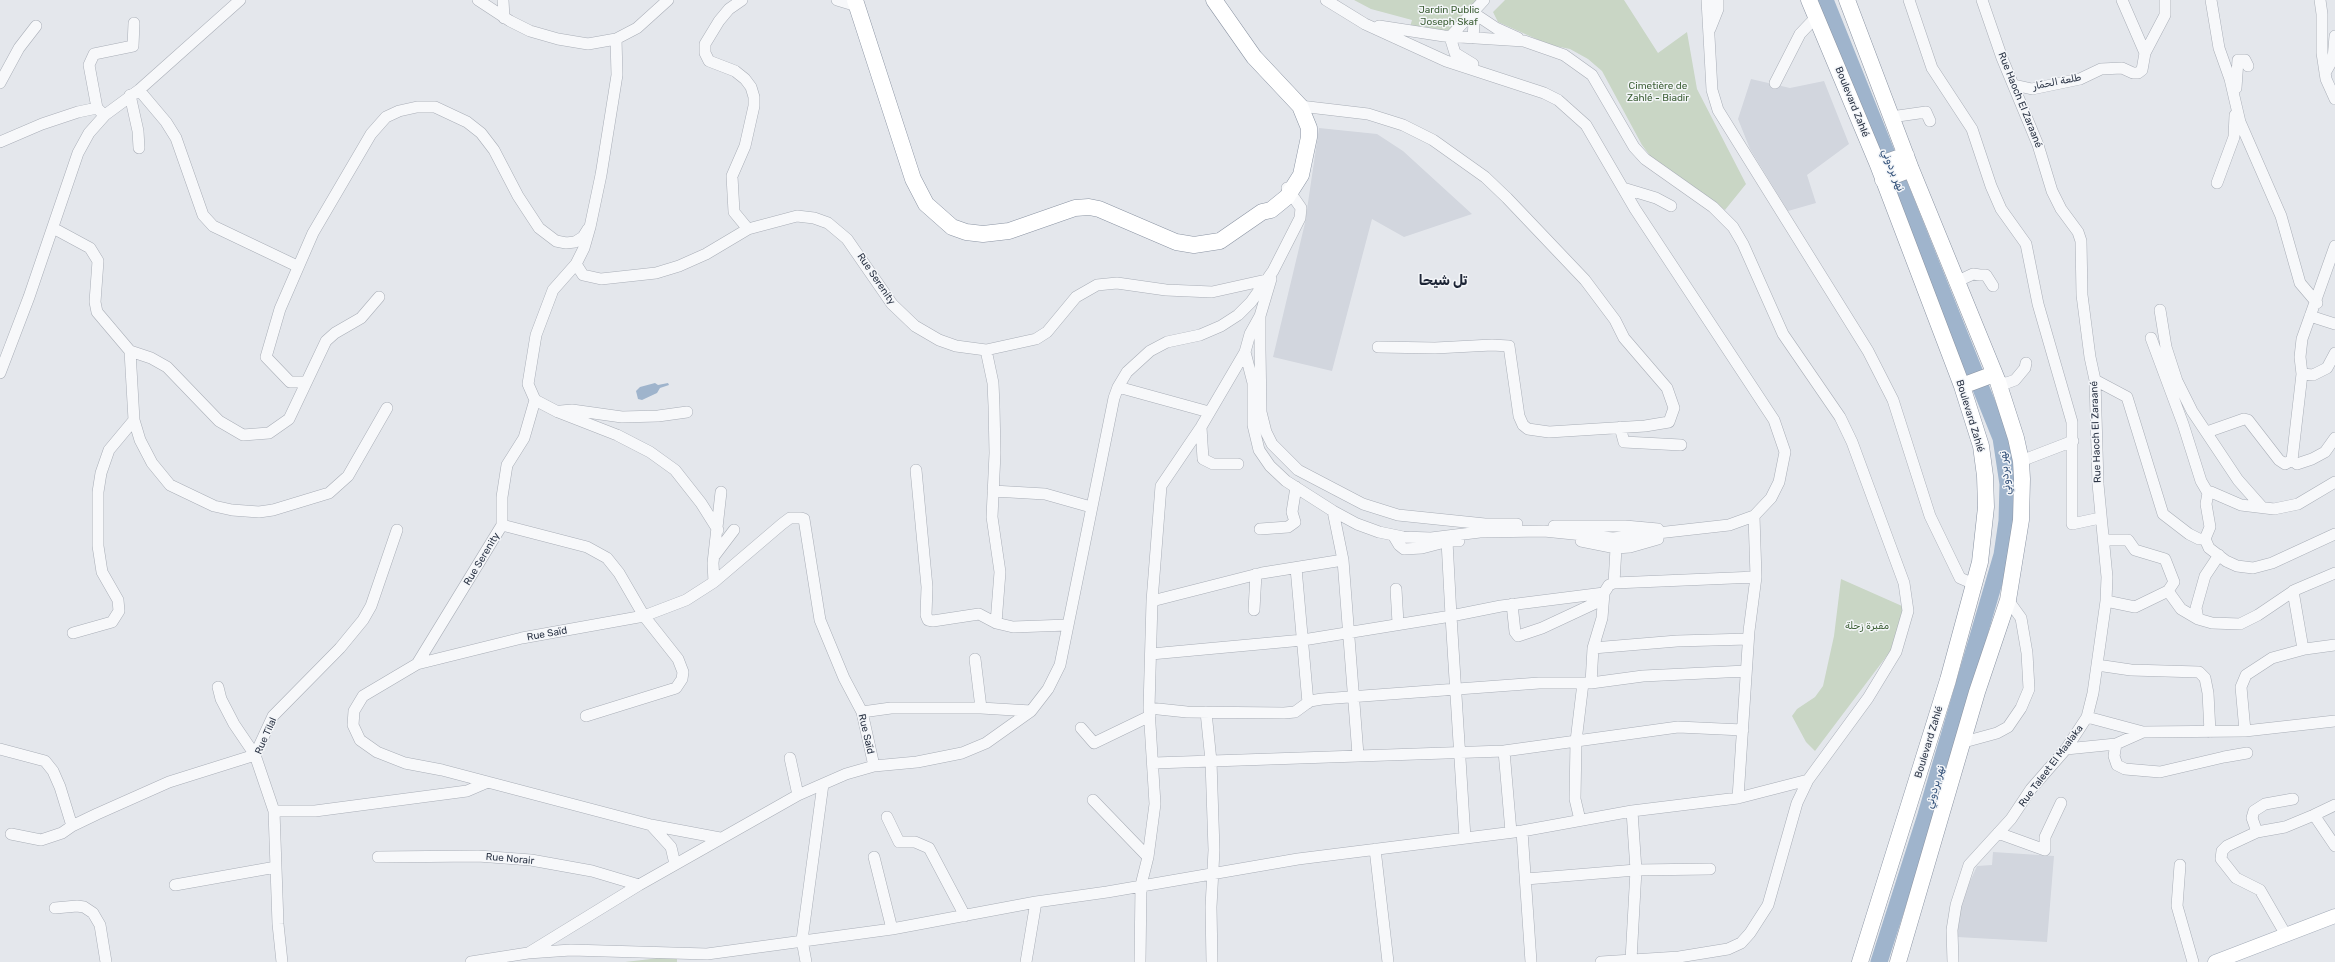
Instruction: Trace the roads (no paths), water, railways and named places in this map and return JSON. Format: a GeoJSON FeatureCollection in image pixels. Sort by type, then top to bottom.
{"type":"FeatureCollection","features":[{"type":"Feature","properties":{"kind":"highway"},"geometry":{"type":"LineString","coordinates":[[856,3],[913,179],[926,204],[952,227],[966,232],[983,234],[1008,231],[1075,208],[1089,207],[1100,209],[1171,240],[1194,246],[1220,241],[1262,212],[1285,192],[1305,159],[1308,128],[1300,106],[1254,57],[1214,0]]}},
{"type":"Feature","properties":{"kind":"highway","name":"Boulevard Zahlé"},"geometry":{"type":"LineString","coordinates":[[1809,0],[1894,168],[1958,281],[1996,378],[2021,461],[2021,520],[2008,600],[1977,692],[1964,742],[1898,962]]}},
{"type":"Feature","properties":{"kind":"highway","name":"Boulevard Zahlé"},"geometry":{"type":"LineString","coordinates":[[1847,0],[1891,117],[1894,168],[1981,446],[1985,476],[1984,540],[1974,584],[1948,680],[1860,962]]}},
{"type":"Feature","properties":{"kind":"highway"},"geometry":{"type":"LineString","coordinates":[[1962,386],[1996,378]]}},
{"type":"Feature","properties":{"kind":"main road"},"geometry":{"type":"LineString","coordinates":[[2215,962],[2335,916]]}},
{"type":"Feature","properties":{"kind":"street"},"geometry":{"type":"LineString","coordinates":[[0,372],[53,228],[78,153],[101,112],[134,92],[240,0]]}},
{"type":"Feature","properties":{"kind":"street"},"geometry":{"type":"LineString","coordinates":[[478,0],[504,18],[530,31],[558,39],[588,44],[616,39],[637,28],[668,0]]}},
{"type":"Feature","properties":{"kind":"street"},"geometry":{"type":"LineString","coordinates":[[503,0],[504,18]]}},
{"type":"Feature","properties":{"kind":"street"},"geometry":{"type":"LineString","coordinates":[[742,0],[729,9],[718,21],[705,44],[705,53],[709,62],[735,71],[745,79],[751,87],[754,96],[754,106],[745,146],[732,176],[734,212],[748,229]]}},
{"type":"Feature","properties":{"kind":"street"},"geometry":{"type":"LineString","coordinates":[[837,0],[856,3]]}},
{"type":"Feature","properties":{"kind":"street"},"geometry":{"type":"LineString","coordinates":[[1260,316],[1261,412],[1266,432],[1272,444],[1298,470],[1347,497],[1398,515],[1485,524],[1609,532],[1677,530],[1729,525],[1754,516],[1771,498],[1784,465],[1785,452],[1777,427],[1623,188],[1586,125],[1558,100],[1544,93],[1430,54],[1364,24],[1326,0]]}},
{"type":"Feature","properties":{"kind":"street"},"geometry":{"type":"LineString","coordinates":[[1450,37],[1484,0]]}},
{"type":"Feature","properties":{"kind":"street"},"geometry":{"type":"LineString","coordinates":[[1707,0],[1710,30],[1712,90],[1718,110],[1868,350],[1893,400],[1930,516],[1960,578],[1974,584]]}},
{"type":"Feature","properties":{"kind":"street"},"geometry":{"type":"LineString","coordinates":[[1710,30],[1718,9],[1718,0]]}},
{"type":"Feature","properties":{"kind":"street"},"geometry":{"type":"LineString","coordinates":[[1908,0],[1932,68],[1972,129],[1982,166],[1996,198],[2026,244],[2038,304],[2072,422],[2072,524],[2100,518]]}},
{"type":"Feature","properties":{"kind":"street","name":"Rue Haoch El Zaraané"},"geometry":{"type":"LineString","coordinates":[[1982,0],[2038,145],[2052,191],[2082,241],[2082,295],[2090,357],[2095,380],[2100,518],[2104,540],[2106,600],[2093,693],[2087,717]]}},
{"type":"Feature","properties":{"kind":"street"},"geometry":{"type":"LineString","coordinates":[[2122,0],[2145,53]]}},
{"type":"Feature","properties":{"kind":"street"},"geometry":{"type":"LineString","coordinates":[[2145,53],[2165,14],[2165,0]]}},
{"type":"Feature","properties":{"kind":"street"},"geometry":{"type":"LineString","coordinates":[[2211,0],[2219,48],[2234,95],[2240,122],[2281,216],[2300,284],[2317,303]]}},
{"type":"Feature","properties":{"kind":"street"},"geometry":{"type":"LineString","coordinates":[[2320,0],[2325,73],[2335,99]]}},
{"type":"Feature","properties":{"kind":"street"},"geometry":{"type":"LineString","coordinates":[[1472,38],[1475,11]]}},
{"type":"Feature","properties":{"kind":"street"},"geometry":{"type":"LineString","coordinates":[[1475,11],[1496,28],[1524,41],[1564,56],[1585,69],[1598,82],[1634,147],[1645,159],[1713,207],[1733,227],[1743,244],[1783,334],[1840,418],[1852,442],[1904,583],[1908,611],[1896,652],[1888,666],[1868,698],[1808,780],[1797,803],[1768,905],[1750,934],[1740,943],[1732,947],[1684,959],[1601,962]]}},
{"type":"Feature","properties":{"kind":"street"},"geometry":{"type":"LineString","coordinates":[[1775,83],[1800,34],[1817,16]]}},
{"type":"Feature","properties":{"kind":"street"},"geometry":{"type":"LineString","coordinates":[[101,112],[89,65],[94,54],[133,46],[134,23]]}},
{"type":"Feature","properties":{"kind":"street"},"geometry":{"type":"LineString","coordinates":[[1364,24],[1450,37],[1524,41]]}},
{"type":"Feature","properties":{"kind":"street"},"geometry":{"type":"LineString","coordinates":[[0,83],[19,48],[36,26]]}},
{"type":"Feature","properties":{"kind":"street"},"geometry":{"type":"LineString","coordinates":[[1430,54],[1435,35]]}},
{"type":"Feature","properties":{"kind":"street"},"geometry":{"type":"LineString","coordinates":[[2325,73],[2332,59],[2335,36]]}},
{"type":"Feature","properties":{"kind":"street"},"geometry":{"type":"LineString","coordinates":[[1450,37],[1452,49],[1458,56],[1512,83]]}},
{"type":"Feature","properties":{"kind":"street"},"geometry":{"type":"LineString","coordinates":[[616,39],[617,75],[601,175],[590,227],[584,248],[576,264],[553,290],[536,335],[528,384],[535,400],[558,412],[616,435],[650,452],[675,470],[701,503],[718,530]]}},
{"type":"Feature","properties":{"kind":"street","name":"طلعة الحمّار"},"geometry":{"type":"LineString","coordinates":[[2014,85],[2032,89],[2080,79],[2101,69],[2112,68],[2138,73],[2142,70],[2145,53]]}},
{"type":"Feature","properties":{"kind":"street"},"geometry":{"type":"LineString","coordinates":[[2234,95],[2238,83],[2238,60],[2245,60],[2248,66]]}},
{"type":"Feature","properties":{"kind":"street"},"geometry":{"type":"LineString","coordinates":[[134,92],[139,148]]}},
{"type":"Feature","properties":{"kind":"street"},"geometry":{"type":"LineString","coordinates":[[134,92],[166,122],[176,138],[202,215],[213,226],[297,266]]}},
{"type":"Feature","properties":{"kind":"street"},"geometry":{"type":"LineString","coordinates":[[1300,106],[1368,114],[1403,125],[1432,140],[1485,177],[1586,280],[1615,320],[1624,338],[1667,388],[1674,408],[1669,422],[1645,426],[1620,426],[1549,432],[1528,429],[1523,425],[1519,416],[1509,346],[1492,345],[1435,348],[1378,348]]}},
{"type":"Feature","properties":{"kind":"street"},"geometry":{"type":"LineString","coordinates":[[306,382],[290,382],[266,358],[280,309],[312,233],[371,134],[386,117],[399,111],[417,107],[436,107],[467,122],[481,133],[494,150],[518,196],[539,228],[556,241],[576,242],[583,237],[590,227]]}},
{"type":"Feature","properties":{"kind":"street"},"geometry":{"type":"LineString","coordinates":[[2218,183],[2231,149],[2236,126],[2235,113],[2237,109]]}},
{"type":"Feature","properties":{"kind":"street"},"geometry":{"type":"LineString","coordinates":[[0,142],[42,124],[78,112],[101,112]]}},
{"type":"Feature","properties":{"kind":"street"},"geometry":{"type":"LineString","coordinates":[[1891,117],[1926,112],[1930,121]]}},
{"type":"Feature","properties":{"kind":"street"},"geometry":{"type":"LineString","coordinates":[[1623,188],[1656,198],[1671,206]]}},
{"type":"Feature","properties":{"kind":"street"},"geometry":{"type":"LineString","coordinates":[[515,962],[639,885],[798,795],[823,784],[874,766],[916,762],[962,753],[986,743],[1031,711],[1048,689],[1060,665],[1114,398],[1118,387],[1127,372],[1150,351],[1167,342],[1200,335],[1214,329],[1238,315],[1251,302],[1273,271],[1300,218],[1301,208],[1285,192]]}},
{"type":"Feature","properties":{"kind":"street","name":"Rue Serenity"},"geometry":{"type":"LineString","coordinates":[[576,264],[583,275],[601,278],[656,273],[679,266],[706,254],[748,229],[797,216],[814,218],[828,223],[847,239],[892,304],[915,326],[939,340],[956,346],[986,350],[1036,339],[1047,332],[1076,297],[1097,285],[1117,283],[1166,290],[1198,292],[1228,290],[1266,280]]}},
{"type":"Feature","properties":{"kind":"street"},"geometry":{"type":"LineString","coordinates":[[53,228],[90,248],[98,261],[95,302],[97,312],[130,351],[151,358],[167,367],[219,421],[243,435],[269,433],[289,419],[326,341],[335,333],[361,318],[379,297]]}},
{"type":"Feature","properties":{"kind":"street"},"geometry":{"type":"LineString","coordinates":[[2292,460],[2302,374],[2300,357],[2302,339],[2310,316],[2317,303],[2335,246]]}},
{"type":"Feature","properties":{"kind":"street"},"geometry":{"type":"LineString","coordinates":[[1140,962],[1141,884],[1148,857],[1155,804],[1154,763],[1150,712],[1152,601],[1161,486],[1201,427],[1246,352],[1250,334],[1260,316],[1273,271]]}},
{"type":"Feature","properties":{"kind":"street"},"geometry":{"type":"LineString","coordinates":[[1958,281],[1973,274],[1980,274],[1986,276],[1993,286]]}},
{"type":"Feature","properties":{"kind":"street"},"geometry":{"type":"LineString","coordinates":[[2160,310],[2166,347],[2176,381],[2192,411],[2238,480],[2261,506]]}},
{"type":"Feature","properties":{"kind":"street"},"geometry":{"type":"LineString","coordinates":[[2310,316],[2335,324]]}},
{"type":"Feature","properties":{"kind":"street"},"geometry":{"type":"LineString","coordinates":[[2150,338],[2183,424],[2201,481],[2208,493],[2206,504],[2210,527],[2205,539],[2209,548],[2237,566],[2253,568],[2272,563],[2335,534]]}},
{"type":"Feature","properties":{"kind":"street"},"geometry":{"type":"LineString","coordinates":[[986,350],[993,383],[994,406],[993,531],[1000,572],[996,623]]}},
{"type":"Feature","properties":{"kind":"street"},"geometry":{"type":"LineString","coordinates":[[130,351],[131,405],[140,440],[152,463],[170,485],[214,506],[232,510],[259,512],[273,510],[322,495],[338,486],[348,476],[387,408]]}},
{"type":"Feature","properties":{"kind":"street"},"geometry":{"type":"LineString","coordinates":[[1246,352],[1253,383],[1253,425],[1259,450],[1270,466],[1286,481],[1333,511],[1357,524],[1393,535],[1431,538],[1490,532],[1565,530],[1577,540],[1616,548],[1630,547],[1695,528]]}},
{"type":"Feature","properties":{"kind":"street"},"geometry":{"type":"LineString","coordinates":[[2302,374],[2313,376],[2327,368],[2335,353]]}},
{"type":"Feature","properties":{"kind":"street"},"geometry":{"type":"LineString","coordinates":[[1996,378],[2007,383],[2015,380],[2025,368],[2026,363]]}},
{"type":"Feature","properties":{"kind":"street"},"geometry":{"type":"LineString","coordinates":[[2095,380],[2127,397],[2163,514],[2189,534],[2199,539],[2205,539]]}},
{"type":"Feature","properties":{"kind":"street"},"geometry":{"type":"LineString","coordinates":[[1118,387],[1209,412]]}},
{"type":"Feature","properties":{"kind":"street","name":"Rue Serenity"},"geometry":{"type":"LineString","coordinates":[[417,664],[502,525],[502,497],[507,465],[524,438],[535,400]]}},
{"type":"Feature","properties":{"kind":"street"},"geometry":{"type":"LineString","coordinates":[[558,412],[572,410],[622,417],[658,416],[687,412]]}},
{"type":"Feature","properties":{"kind":"street"},"geometry":{"type":"LineString","coordinates":[[2207,432],[2244,419],[2248,420],[2279,460],[2285,464],[2292,460]]}},
{"type":"Feature","properties":{"kind":"street"},"geometry":{"type":"LineString","coordinates":[[73,633],[112,622],[119,611],[118,600],[102,572],[98,546],[98,492],[100,473],[108,450],[134,420]]}},
{"type":"Feature","properties":{"kind":"street"},"geometry":{"type":"LineString","coordinates":[[1620,426],[1624,442],[1681,445]]}},
{"type":"Feature","properties":{"kind":"street"},"geometry":{"type":"LineString","coordinates":[[1201,427],[1203,459],[1213,464],[1238,464]]}},
{"type":"Feature","properties":{"kind":"street"},"geometry":{"type":"LineString","coordinates":[[2292,460],[2297,464],[2312,459],[2324,452],[2335,438]]}},
{"type":"Feature","properties":{"kind":"street"},"geometry":{"type":"LineString","coordinates":[[2021,461],[2073,441]]}},
{"type":"Feature","properties":{"kind":"street"},"geometry":{"type":"LineString","coordinates":[[1259,450],[1272,444]]}},
{"type":"Feature","properties":{"kind":"street"},"geometry":{"type":"LineString","coordinates":[[916,470],[927,586],[926,615],[928,620],[933,621],[979,614],[996,623],[1013,627],[1068,625]]}},
{"type":"Feature","properties":{"kind":"street"},"geometry":{"type":"LineString","coordinates":[[1286,481],[1298,470]]}},
{"type":"Feature","properties":{"kind":"street"},"geometry":{"type":"LineString","coordinates":[[2208,493],[2211,492],[2241,505],[2261,506],[2274,509],[2298,504],[2335,482]]}},
{"type":"Feature","properties":{"kind":"street"},"geometry":{"type":"LineString","coordinates":[[1260,529],[1288,527],[1295,522],[1292,512],[1296,487]]}},
{"type":"Feature","properties":{"kind":"street"},"geometry":{"type":"LineString","coordinates":[[993,490],[1044,494],[1092,507]]}},
{"type":"Feature","properties":{"kind":"street"},"geometry":{"type":"LineString","coordinates":[[714,582],[714,555],[718,530],[721,492]]}},
{"type":"Feature","properties":{"kind":"street"},"geometry":{"type":"LineString","coordinates":[[1333,511],[1343,560],[1350,633],[1358,755]]}},
{"type":"Feature","properties":{"kind":"street"},"geometry":{"type":"LineString","coordinates":[[1738,798],[1748,639],[1756,577],[1754,516]]}},
{"type":"Feature","properties":{"kind":"street","name":"Rue Saïd"},"geometry":{"type":"LineString","coordinates":[[720,838],[651,826],[488,782],[405,763],[377,752],[360,740],[353,725],[354,711],[363,696],[417,664],[522,638],[644,616],[686,600],[714,582],[790,518],[804,519],[820,620],[844,678],[862,712],[874,766]]}},
{"type":"Feature","properties":{"kind":"street"},"geometry":{"type":"LineString","coordinates":[[502,525],[587,547],[607,558],[619,573],[644,616],[678,659],[683,672],[682,679],[676,688],[586,716]]}},
{"type":"Feature","properties":{"kind":"street","name":"Rue Tilal"},"geometry":{"type":"LineString","coordinates":[[282,962],[278,924],[274,810],[255,755],[273,716],[340,648],[364,620],[371,606],[397,530]]}},
{"type":"Feature","properties":{"kind":"street"},"geometry":{"type":"LineString","coordinates":[[714,555],[734,530]]}},
{"type":"Feature","properties":{"kind":"street"},"geometry":{"type":"LineString","coordinates":[[1393,535],[1399,545],[1404,549],[1422,548],[1447,541],[1483,537],[1490,532]]}},
{"type":"Feature","properties":{"kind":"street"},"geometry":{"type":"LineString","coordinates":[[2104,540],[2128,540],[2135,550],[2165,560],[2174,582],[2168,591],[2135,607],[2106,600]]}},
{"type":"Feature","properties":{"kind":"street"},"geometry":{"type":"LineString","coordinates":[[1447,541],[1458,752],[1465,838]]}},
{"type":"Feature","properties":{"kind":"street"},"geometry":{"type":"LineString","coordinates":[[1614,583],[1616,548]]}},
{"type":"Feature","properties":{"kind":"street"},"geometry":{"type":"LineString","coordinates":[[2198,619],[2196,608],[2206,576],[2220,556]]}},
{"type":"Feature","properties":{"kind":"street"},"geometry":{"type":"LineString","coordinates":[[1152,601],[1256,574],[1343,560]]}},
{"type":"Feature","properties":{"kind":"street"},"geometry":{"type":"LineString","coordinates":[[1296,568],[1308,703]]}},
{"type":"Feature","properties":{"kind":"street"},"geometry":{"type":"LineString","coordinates":[[2168,591],[2181,609],[2198,619],[2212,623],[2240,624],[2258,615],[2293,591],[2335,573]]}},
{"type":"Feature","properties":{"kind":"street"},"geometry":{"type":"LineString","coordinates":[[1254,610],[1256,574]]}},
{"type":"Feature","properties":{"kind":"street"},"geometry":{"type":"LineString","coordinates":[[1580,820],[1575,799],[1576,741],[1593,648],[1602,618],[1603,597],[1609,585],[1614,583],[1756,577]]}},
{"type":"Feature","properties":{"kind":"street"},"geometry":{"type":"LineString","coordinates":[[1396,589],[1398,623]]}},
{"type":"Feature","properties":{"kind":"street"},"geometry":{"type":"LineString","coordinates":[[2293,591],[2303,649]]}},
{"type":"Feature","properties":{"kind":"street"},"geometry":{"type":"LineString","coordinates":[[1151,654],[1303,640],[1350,633],[1398,623],[1451,616],[1512,604],[1603,597]]}},
{"type":"Feature","properties":{"kind":"street"},"geometry":{"type":"LineString","coordinates":[[1512,604],[1515,632],[1518,636],[1542,628],[1603,597]]}},
{"type":"Feature","properties":{"kind":"street"},"geometry":{"type":"LineString","coordinates":[[1964,742],[1996,733],[2008,727],[2021,708],[2029,690],[2027,653],[2021,618],[2008,600]]}},
{"type":"Feature","properties":{"kind":"street"},"geometry":{"type":"LineString","coordinates":[[1593,648],[1677,641],[1748,639]]}},
{"type":"Feature","properties":{"kind":"street"},"geometry":{"type":"LineString","coordinates":[[2245,731],[2241,687],[2246,675],[2272,658],[2303,649],[2335,645]]}},
{"type":"Feature","properties":{"kind":"street"},"geometry":{"type":"LineString","coordinates":[[975,659],[981,708]]}},
{"type":"Feature","properties":{"kind":"street"},"geometry":{"type":"LineString","coordinates":[[2097,665],[2131,670],[2199,672],[2205,678],[2208,693],[2210,732]]}},
{"type":"Feature","properties":{"kind":"street"},"geometry":{"type":"LineString","coordinates":[[1081,728],[1094,743],[1150,712],[1295,712],[1308,703],[1322,699],[1353,696],[1539,682],[1587,683],[1643,676],[1746,671]]}},
{"type":"Feature","properties":{"kind":"street"},"geometry":{"type":"LineString","coordinates":[[11,834],[41,840],[62,833],[72,826],[169,782],[255,755],[234,724],[221,699],[218,686]]}},
{"type":"Feature","properties":{"kind":"street"},"geometry":{"type":"LineString","coordinates":[[862,712],[890,708],[981,708],[1031,711]]}},
{"type":"Feature","properties":{"kind":"street"},"geometry":{"type":"LineString","coordinates":[[1206,712],[1211,761],[1214,850],[1212,962]]}},
{"type":"Feature","properties":{"kind":"street"},"geometry":{"type":"LineString","coordinates":[[2087,717],[2143,732],[2245,731],[2335,721]]}},
{"type":"Feature","properties":{"kind":"street","name":"Rue Taleet El Maalaka"},"geometry":{"type":"LineString","coordinates":[[1953,962],[1952,930],[1956,905],[1965,872],[1972,859],[2011,819],[2031,789],[2066,749],[2087,717]]}},
{"type":"Feature","properties":{"kind":"street"},"geometry":{"type":"LineString","coordinates":[[1154,763],[1504,751],[1678,727],[1743,730]]}},
{"type":"Feature","properties":{"kind":"street"},"geometry":{"type":"LineString","coordinates":[[2066,749],[2116,744],[2143,732]]}},
{"type":"Feature","properties":{"kind":"street"},"geometry":{"type":"LineString","coordinates":[[2116,744],[2114,756],[2117,765],[2124,769],[2160,772],[2224,756],[2247,754]]}},
{"type":"Feature","properties":{"kind":"street"},"geometry":{"type":"LineString","coordinates":[[0,749],[45,761],[53,770],[72,826]]}},
{"type":"Feature","properties":{"kind":"street"},"geometry":{"type":"LineString","coordinates":[[1504,751],[1516,831],[1526,879],[1531,962]]}},
{"type":"Feature","properties":{"kind":"street"},"geometry":{"type":"LineString","coordinates":[[790,758],[798,795]]}},
{"type":"Feature","properties":{"kind":"street"},"geometry":{"type":"LineString","coordinates":[[471,962],[528,953],[571,950],[704,958],[802,940],[892,929],[1036,902],[1107,892],[1141,884],[1213,872],[1516,831],[1632,811],[1738,798],[1808,780]]}},
{"type":"Feature","properties":{"kind":"street"},"geometry":{"type":"LineString","coordinates":[[274,810],[315,811],[467,791],[488,782]]}},
{"type":"Feature","properties":{"kind":"street"},"geometry":{"type":"LineString","coordinates":[[806,962],[802,940],[823,784]]}},
{"type":"Feature","properties":{"kind":"street"},"geometry":{"type":"LineString","coordinates":[[2257,832],[2252,818],[2254,811],[2265,804],[2293,798]]}},
{"type":"Feature","properties":{"kind":"street"},"geometry":{"type":"LineString","coordinates":[[1093,800],[1148,857]]}},
{"type":"Feature","properties":{"kind":"street"},"geometry":{"type":"LineString","coordinates":[[1998,833],[2045,850],[2045,837],[2061,803]]}},
{"type":"Feature","properties":{"kind":"street"},"geometry":{"type":"LineString","coordinates":[[2286,935],[2260,890],[2236,878],[2222,859],[2222,851],[2227,846],[2257,832],[2285,827],[2335,805]]}},
{"type":"Feature","properties":{"kind":"street"},"geometry":{"type":"LineString","coordinates":[[1631,960],[1636,870],[1632,811]]}},
{"type":"Feature","properties":{"kind":"street"},"geometry":{"type":"LineString","coordinates":[[2314,815],[2335,846]]}},
{"type":"Feature","properties":{"kind":"street"},"geometry":{"type":"LineString","coordinates":[[887,817],[899,842],[915,842],[929,848],[965,916]]}},
{"type":"Feature","properties":{"kind":"street"},"geometry":{"type":"LineString","coordinates":[[651,826],[671,847],[675,864]]}},
{"type":"Feature","properties":{"kind":"street"},"geometry":{"type":"LineString","coordinates":[[1375,849],[1388,962]]}},
{"type":"Feature","properties":{"kind":"street","name":"Rue Norair"},"geometry":{"type":"LineString","coordinates":[[378,858],[478,856],[531,860],[592,871],[639,885]]}},
{"type":"Feature","properties":{"kind":"street"},"geometry":{"type":"LineString","coordinates":[[874,857],[892,929]]}},
{"type":"Feature","properties":{"kind":"street"},"geometry":{"type":"LineString","coordinates":[[2180,865],[2177,906],[2193,962]]}},
{"type":"Feature","properties":{"kind":"street"},"geometry":{"type":"LineString","coordinates":[[176,885],[276,867]]}},
{"type":"Feature","properties":{"kind":"street"},"geometry":{"type":"LineString","coordinates":[[1526,879],[1636,870],[1710,869]]}},
{"type":"Feature","properties":{"kind":"street"},"geometry":{"type":"LineString","coordinates":[[1026,962],[1036,902]]}},
{"type":"Feature","properties":{"kind":"street"},"geometry":{"type":"LineString","coordinates":[[55,908],[77,906],[84,907],[93,914],[100,925],[106,962]]}},
{"type":"Feature","properties":{"kind":"water"},"geometry":{"type":"Polygon","coordinates":[[[655,383],[658,385],[668,383],[669,385],[660,388],[657,393],[642,400],[638,399],[636,391],[640,387],[655,383]]]}},
{"type":"Feature","properties":{"kind":"waterway","name":"نهر بردوني"},"geometry":{"type":"LineString","coordinates":[[1825,0],[2001,438],[2008,484],[2007,521],[2002,555],[1926,815],[1879,962]]}},
{"type":"Feature","properties":{"kind":"district","name":"تل شيحا"},"geometry":{"type":"Point","coordinates":[1443,281]}},
{"type":"Feature","properties":{"kind":"park label","name":"Jardin Public Joseph Skaf"},"geometry":{"type":"Point","coordinates":[1449,16]}},
{"type":"Feature","properties":{"kind":"park label","name":"Cimetière de Zahlé - Biadir"},"geometry":{"type":"Point","coordinates":[1658,92]}},
{"type":"Feature","properties":{"kind":"park label","name":"مقبرة زحلة"},"geometry":{"type":"Point","coordinates":[1867,626]}}]}
